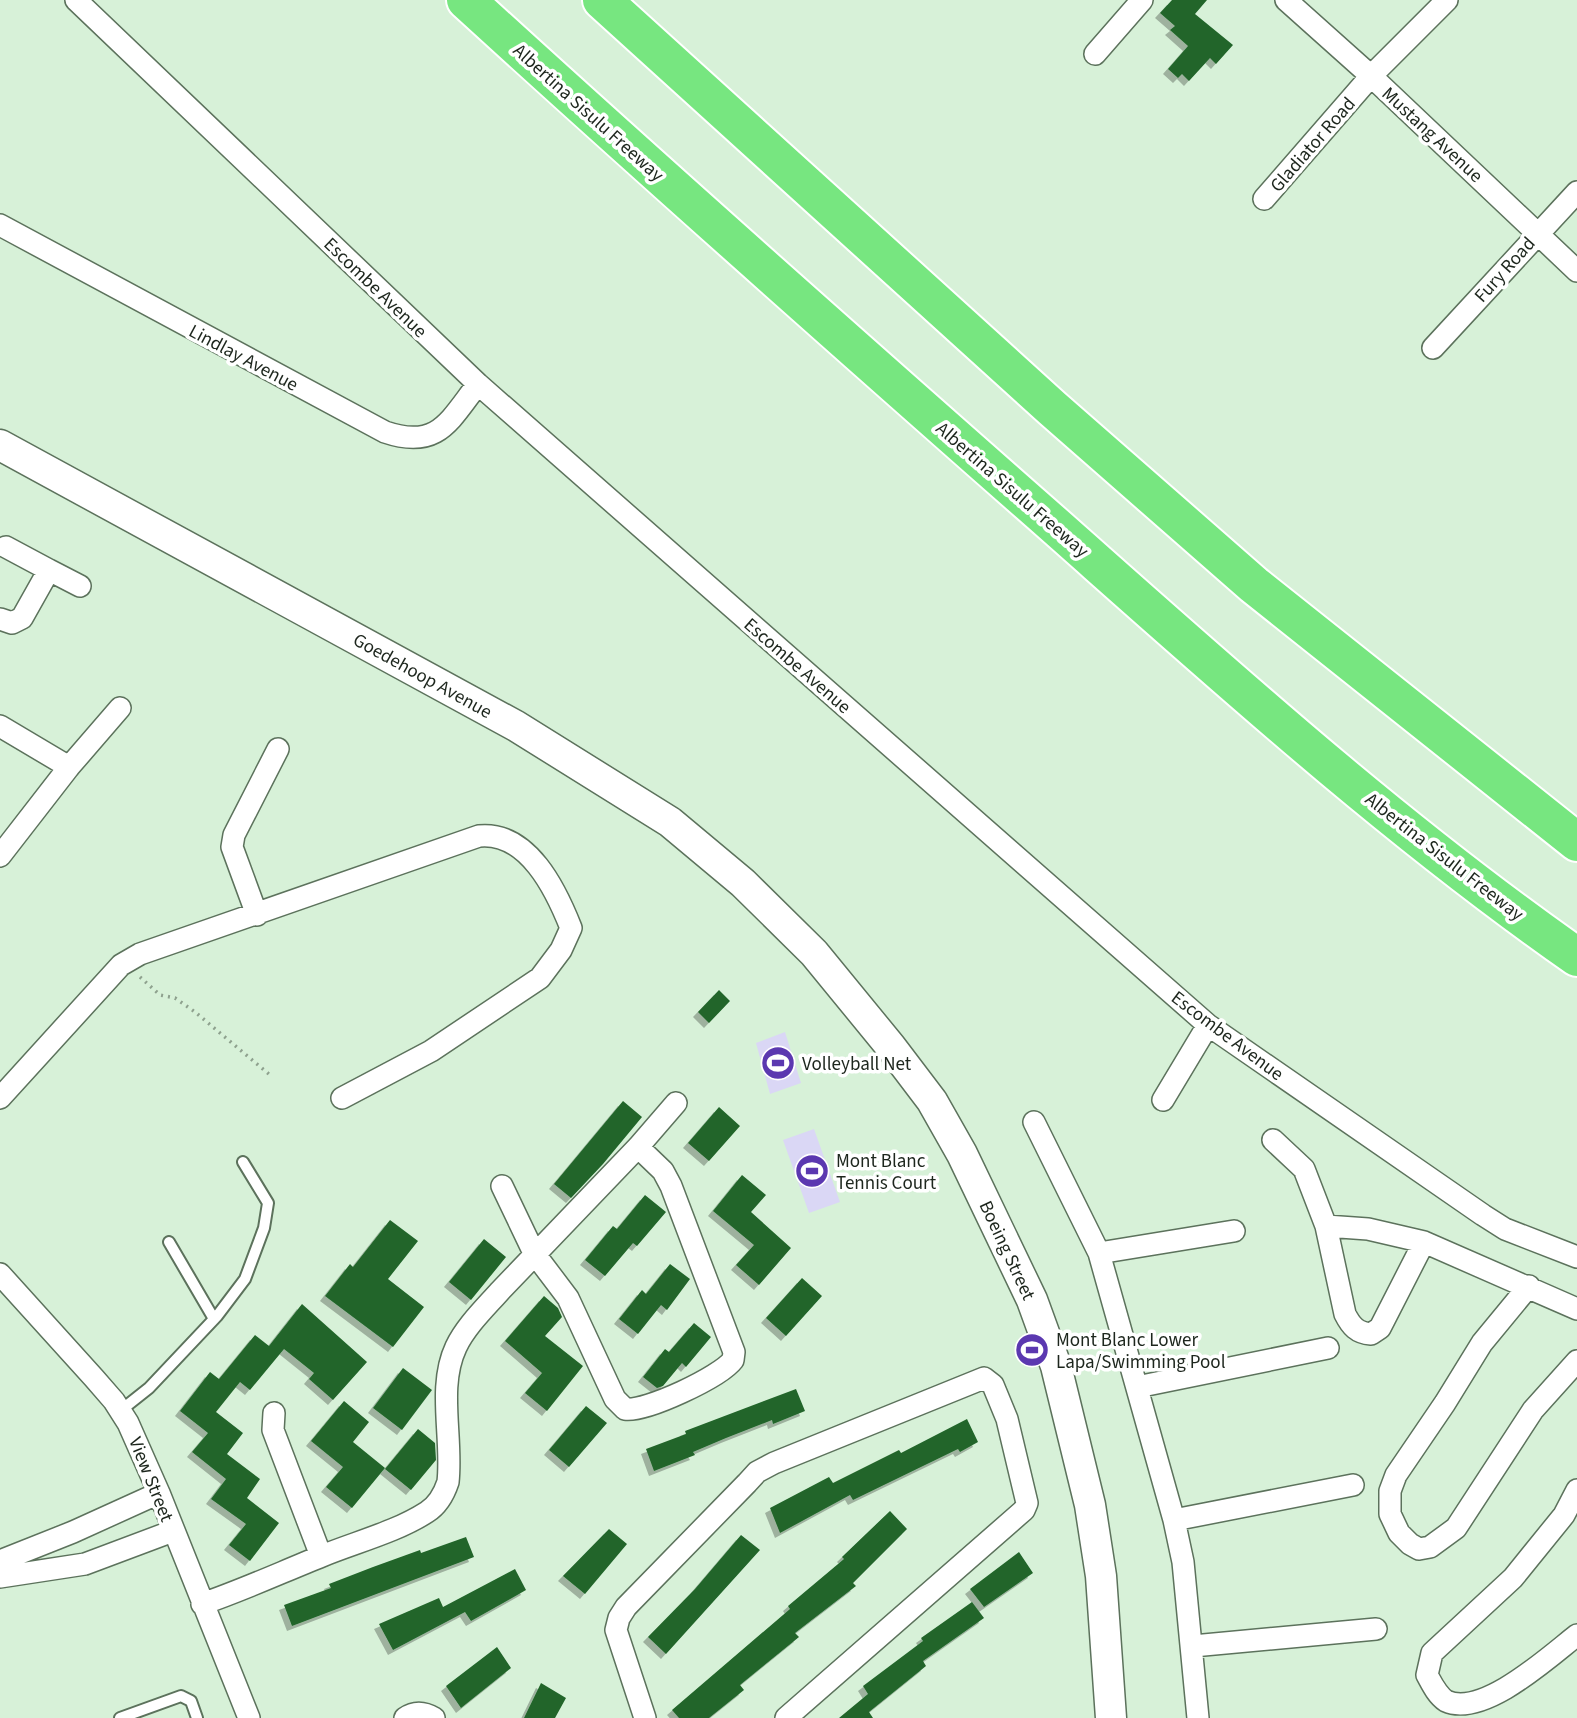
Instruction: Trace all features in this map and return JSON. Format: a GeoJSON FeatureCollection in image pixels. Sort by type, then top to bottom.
{"type":"FeatureCollection","features":[{"type":"Feature","properties":{"kind":"highway","name":"Albertina Sisulu Freeway"},"geometry":{"type":"LineString","coordinates":[[466,0],[693,207],[1297,740],[1532,925],[1577,957]]}},
{"type":"Feature","properties":{"kind":"highway"},"geometry":{"type":"LineString","coordinates":[[602,0],[1052,408],[1244,576],[1577,842]]}},
{"type":"Feature","properties":{"kind":"main road","name":"Goedehoop Avenue"},"geometry":{"type":"LineString","coordinates":[[0,445],[516,726],[670,822],[743,883],[814,953]]}},
{"type":"Feature","properties":{"kind":"main road","name":"Boeing Street"},"geometry":{"type":"LineString","coordinates":[[814,953],[932,1101],[962,1154],[1032,1300],[1056,1366],[1090,1505],[1101,1576],[1111,1718]]}},
{"type":"Feature","properties":{"kind":"street","name":"Escombe Avenue"},"geometry":{"type":"LineString","coordinates":[[76,0],[478,384],[1208,1025],[1483,1215],[1506,1229],[1577,1257]]}},
{"type":"Feature","properties":{"kind":"street"},"geometry":{"type":"LineString","coordinates":[[1095,54],[1142,0]]}},
{"type":"Feature","properties":{"kind":"street","name":"Mustang Avenue"},"geometry":{"type":"LineString","coordinates":[[1286,0],[1371,76],[1577,271]]}},
{"type":"Feature","properties":{"kind":"street","name":"Gladiator Road"},"geometry":{"type":"LineString","coordinates":[[1264,199],[1371,76],[1447,0]]}},
{"type":"Feature","properties":{"kind":"street","name":"Fury Road"},"geometry":{"type":"LineString","coordinates":[[1433,348],[1577,192]]}},
{"type":"Feature","properties":{"kind":"street","name":"Lindlay Avenue"},"geometry":{"type":"LineString","coordinates":[[0,225],[385,432],[400,437],[426,437],[443,429],[478,384]]}},
{"type":"Feature","properties":{"kind":"street"},"geometry":{"type":"LineString","coordinates":[[6,547],[80,586]]}},
{"type":"Feature","properties":{"kind":"street"},"geometry":{"type":"LineString","coordinates":[[0,619],[12,623],[22,618],[49,570]]}},
{"type":"Feature","properties":{"kind":"street"},"geometry":{"type":"LineString","coordinates":[[0,856],[69,767],[120,708]]}},
{"type":"Feature","properties":{"kind":"street"},"geometry":{"type":"LineString","coordinates":[[0,726],[69,767]]}},
{"type":"Feature","properties":{"kind":"street"},"geometry":{"type":"LineString","coordinates":[[257,915],[232,847],[234,835],[278,749]]}},
{"type":"Feature","properties":{"kind":"street"},"geometry":{"type":"LineString","coordinates":[[0,1098],[121,965],[140,954],[479,836],[504,838],[535,863],[556,892],[571,928],[561,950],[540,978],[431,1051],[342,1098]]}},
{"type":"Feature","properties":{"kind":"street"},"geometry":{"type":"LineString","coordinates":[[1163,1100],[1208,1025]]}},
{"type":"Feature","properties":{"kind":"street"},"geometry":{"type":"LineString","coordinates":[[202,1604],[241,1591],[428,1512],[444,1493],[450,1468],[447,1375],[457,1344],[478,1315],[534,1253],[676,1103]]}},
{"type":"Feature","properties":{"kind":"street"},"geometry":{"type":"LineString","coordinates":[[1034,1122],[1099,1253],[1174,1520],[1183,1562],[1198,1718]]}},
{"type":"Feature","properties":{"kind":"street"},"geometry":{"type":"LineString","coordinates":[[1273,1140],[1304,1169],[1326,1226],[1345,1314],[1350,1324],[1361,1333],[1371,1335],[1380,1328],[1424,1242]]}},
{"type":"Feature","properties":{"kind":"street"},"geometry":{"type":"LineString","coordinates":[[502,1186],[534,1253],[568,1298],[615,1399],[625,1409],[647,1406],[716,1376],[728,1367],[734,1352],[671,1186],[663,1171],[638,1146]]}},
{"type":"Feature","properties":{"kind":"street"},"geometry":{"type":"LineString","coordinates":[[1326,1226],[1368,1229],[1424,1242],[1577,1309]]}},
{"type":"Feature","properties":{"kind":"street"},"geometry":{"type":"LineString","coordinates":[[1099,1253],[1234,1231]]}},
{"type":"Feature","properties":{"kind":"street","name":"View Street"},"geometry":{"type":"LineString","coordinates":[[0,1275],[94,1378],[120,1411],[141,1447],[249,1718]]}},
{"type":"Feature","properties":{"kind":"street"},"geometry":{"type":"LineString","coordinates":[[1529,1286],[1482,1343],[1396,1475],[1390,1491],[1390,1514],[1399,1533],[1410,1544],[1419,1549],[1430,1547],[1456,1528],[1533,1410],[1577,1361]]}},
{"type":"Feature","properties":{"kind":"street"},"geometry":{"type":"LineString","coordinates":[[1137,1387],[1328,1348]]}},
{"type":"Feature","properties":{"kind":"street"},"geometry":{"type":"LineString","coordinates":[[645,1718],[615,1630],[619,1618],[626,1607],[752,1478],[774,1463],[984,1378],[993,1385],[1007,1419],[1027,1503],[1024,1510],[786,1718]]}},
{"type":"Feature","properties":{"kind":"street"},"geometry":{"type":"LineString","coordinates":[[274,1413],[273,1430],[321,1556]]}},
{"type":"Feature","properties":{"kind":"street"},"geometry":{"type":"LineString","coordinates":[[1174,1520],[1353,1485]]}},
{"type":"Feature","properties":{"kind":"street"},"geometry":{"type":"LineString","coordinates":[[1577,1490],[1564,1515],[1534,1555],[1432,1653],[1427,1675],[1437,1693],[1445,1700],[1455,1704],[1483,1701],[1510,1687],[1577,1635]]}},
{"type":"Feature","properties":{"kind":"street"},"geometry":{"type":"LineString","coordinates":[[0,1561],[159,1493]]}},
{"type":"Feature","properties":{"kind":"street"},"geometry":{"type":"LineString","coordinates":[[0,1577],[85,1564],[173,1531]]}},
{"type":"Feature","properties":{"kind":"street"},"geometry":{"type":"LineString","coordinates":[[1193,1646],[1376,1629]]}},
{"type":"Feature","properties":{"kind":"street"},"geometry":{"type":"LineString","coordinates":[[405,1718],[414,1713],[434,1718]]}},
{"type":"Feature","properties":{"kind":"lane"},"geometry":{"type":"LineString","coordinates":[[120,1411],[149,1388],[214,1319],[246,1279],[264,1228],[268,1203],[243,1162]]}},
{"type":"Feature","properties":{"kind":"lane"},"geometry":{"type":"LineString","coordinates":[[169,1242],[214,1319]]}},
{"type":"Feature","properties":{"kind":"lane"},"geometry":{"type":"LineString","coordinates":[[120,1718],[181,1696],[191,1701],[197,1718]]}},
{"type":"Feature","properties":{"kind":"path"},"geometry":{"type":"LineString","coordinates":[[121,965],[142,978],[160,995],[175,998],[195,1012],[270,1076]]}},
{"type":"Feature","properties":{"kind":"shaded area","name":"Volleyball Net"},"geometry":{"type":"Polygon","coordinates":[[[785,1032],[801,1083],[770,1094],[756,1043],[785,1032]]]}},
{"type":"Feature","properties":{"kind":"shaded area","name":"Mont Blanc Tennis Court"},"geometry":{"type":"Polygon","coordinates":[[[814,1129],[840,1202],[809,1213],[783,1140],[814,1129]]]}},
{"type":"Feature","properties":{"kind":"building"},"geometry":{"type":"Polygon","coordinates":[[[1172,0],[1207,0],[1195,14],[1233,45],[1216,64],[1210,58],[1189,81],[1182,74],[1178,78],[1168,69],[1188,46],[1170,30],[1175,26],[1160,13],[1172,0]]]}},
{"type":"Feature","properties":{"kind":"building"},"geometry":{"type":"Polygon","coordinates":[[[719,990],[730,1001],[709,1023],[698,1012],[719,990]]]}},
{"type":"Feature","properties":{"kind":"building"},"geometry":{"type":"Polygon","coordinates":[[[623,1101],[642,1117],[571,1198],[554,1184],[623,1101]]]}},
{"type":"Feature","properties":{"kind":"building"},"geometry":{"type":"Polygon","coordinates":[[[719,1107],[740,1126],[709,1161],[688,1143],[719,1107]]]}},
{"type":"Feature","properties":{"kind":"building"},"geometry":{"type":"Polygon","coordinates":[[[742,1175],[766,1195],[751,1212],[791,1248],[759,1285],[736,1265],[754,1245],[713,1211],[742,1175]]]}},
{"type":"Feature","properties":{"kind":"building"},"geometry":{"type":"Polygon","coordinates":[[[645,1195],[666,1212],[637,1246],[633,1243],[605,1276],[585,1260],[613,1226],[617,1229],[645,1195]]]}},
{"type":"Feature","properties":{"kind":"building"},"geometry":{"type":"Polygon","coordinates":[[[390,1220],[418,1241],[388,1279],[424,1307],[393,1347],[325,1296],[350,1264],[353,1267],[390,1220]]]}},
{"type":"Feature","properties":{"kind":"building"},"geometry":{"type":"Polygon","coordinates":[[[484,1239],[506,1257],[471,1300],[449,1282],[484,1239]]]}},
{"type":"Feature","properties":{"kind":"building"},"geometry":{"type":"Polygon","coordinates":[[[670,1264],[690,1279],[667,1310],[661,1305],[638,1334],[619,1319],[642,1290],[646,1294],[670,1264]]]}},
{"type":"Feature","properties":{"kind":"building"},"geometry":{"type":"Polygon","coordinates":[[[802,1278],[822,1296],[786,1336],[766,1318],[802,1278]]]}},
{"type":"Feature","properties":{"kind":"building"},"geometry":{"type":"Polygon","coordinates":[[[544,1296],[558,1308],[562,1317],[545,1336],[583,1366],[547,1411],[525,1393],[542,1373],[505,1341],[544,1296]]]}},
{"type":"Feature","properties":{"kind":"building"},"geometry":{"type":"Polygon","coordinates":[[[302,1304],[367,1362],[333,1400],[309,1379],[314,1373],[284,1349],[250,1390],[240,1382],[216,1412],[243,1433],[227,1454],[260,1479],[247,1498],[279,1523],[250,1561],[229,1545],[246,1524],[211,1499],[226,1479],[192,1452],[208,1433],[180,1411],[210,1372],[219,1379],[255,1335],[269,1346],[302,1304]]]}},
{"type":"Feature","properties":{"kind":"building"},"geometry":{"type":"Polygon","coordinates":[[[694,1323],[711,1337],[686,1367],[682,1363],[663,1386],[657,1388],[643,1377],[665,1349],[669,1352],[694,1323]]]}},
{"type":"Feature","properties":{"kind":"building"},"geometry":{"type":"Polygon","coordinates":[[[403,1368],[432,1390],[402,1430],[373,1408],[403,1368]]]}},
{"type":"Feature","properties":{"kind":"building"},"geometry":{"type":"Polygon","coordinates":[[[796,1389],[805,1411],[773,1424],[772,1420],[726,1438],[693,1452],[695,1455],[654,1471],[646,1449],[686,1434],[685,1431],[796,1389]]]}},
{"type":"Feature","properties":{"kind":"building"},"geometry":{"type":"Polygon","coordinates":[[[344,1401],[369,1422],[353,1442],[385,1468],[352,1508],[326,1487],[343,1467],[311,1441],[344,1401]]]}},
{"type":"Feature","properties":{"kind":"building"},"geometry":{"type":"Polygon","coordinates":[[[586,1406],[607,1423],[569,1467],[549,1450],[586,1406]]]}},
{"type":"Feature","properties":{"kind":"building"},"geometry":{"type":"Polygon","coordinates":[[[967,1419],[978,1442],[853,1500],[850,1495],[780,1533],[770,1508],[829,1477],[833,1483],[899,1450],[901,1453],[967,1419]]]}},
{"type":"Feature","properties":{"kind":"building"},"geometry":{"type":"Polygon","coordinates":[[[418,1429],[435,1443],[436,1460],[411,1490],[385,1469],[418,1429]]]}},
{"type":"Feature","properties":{"kind":"building"},"geometry":{"type":"Polygon","coordinates":[[[890,1511],[907,1529],[853,1583],[856,1586],[795,1633],[799,1637],[740,1685],[744,1690],[709,1718],[679,1718],[672,1710],[790,1609],[788,1606],[844,1559],[842,1557],[890,1511]]]}},
{"type":"Feature","properties":{"kind":"building"},"geometry":{"type":"Polygon","coordinates":[[[609,1529],[627,1544],[585,1594],[563,1576],[609,1529]]]}},
{"type":"Feature","properties":{"kind":"building"},"geometry":{"type":"Polygon","coordinates":[[[741,1535],[760,1550],[666,1654],[648,1637],[695,1589],[741,1535]]]}},
{"type":"Feature","properties":{"kind":"building"},"geometry":{"type":"Polygon","coordinates":[[[466,1537],[474,1557],[292,1626],[284,1605],[331,1588],[329,1584],[373,1567],[466,1537]]]}},
{"type":"Feature","properties":{"kind":"building"},"geometry":{"type":"Polygon","coordinates":[[[1019,1552],[1033,1573],[984,1607],[970,1589],[1019,1552]]]}},
{"type":"Feature","properties":{"kind":"building"},"geometry":{"type":"Polygon","coordinates":[[[515,1569],[526,1590],[471,1621],[465,1612],[393,1650],[379,1624],[439,1598],[443,1607],[515,1569]]]}},
{"type":"Feature","properties":{"kind":"building"},"geometry":{"type":"Polygon","coordinates":[[[972,1602],[984,1618],[923,1661],[926,1666],[869,1712],[873,1718],[839,1718],[868,1694],[863,1686],[923,1641],[921,1638],[972,1602]]]}},
{"type":"Feature","properties":{"kind":"building"},"geometry":{"type":"Polygon","coordinates":[[[497,1647],[511,1668],[461,1708],[446,1686],[497,1647]]]}},
{"type":"Feature","properties":{"kind":"building"},"geometry":{"type":"Polygon","coordinates":[[[541,1683],[566,1698],[555,1718],[524,1718],[541,1683]]]}},
{"type":"Feature","properties":{"kind":"place","name":"Volleyball Net"},"geometry":{"type":"Point","coordinates":[778,1063]}},
{"type":"Feature","properties":{"kind":"place","name":"Mont Blanc Tennis Court"},"geometry":{"type":"Point","coordinates":[812,1171]}},
{"type":"Feature","properties":{"kind":"place","name":"Mont Blanc Lower Lapa/Swimming Pool"},"geometry":{"type":"Point","coordinates":[1032,1350]}}]}
